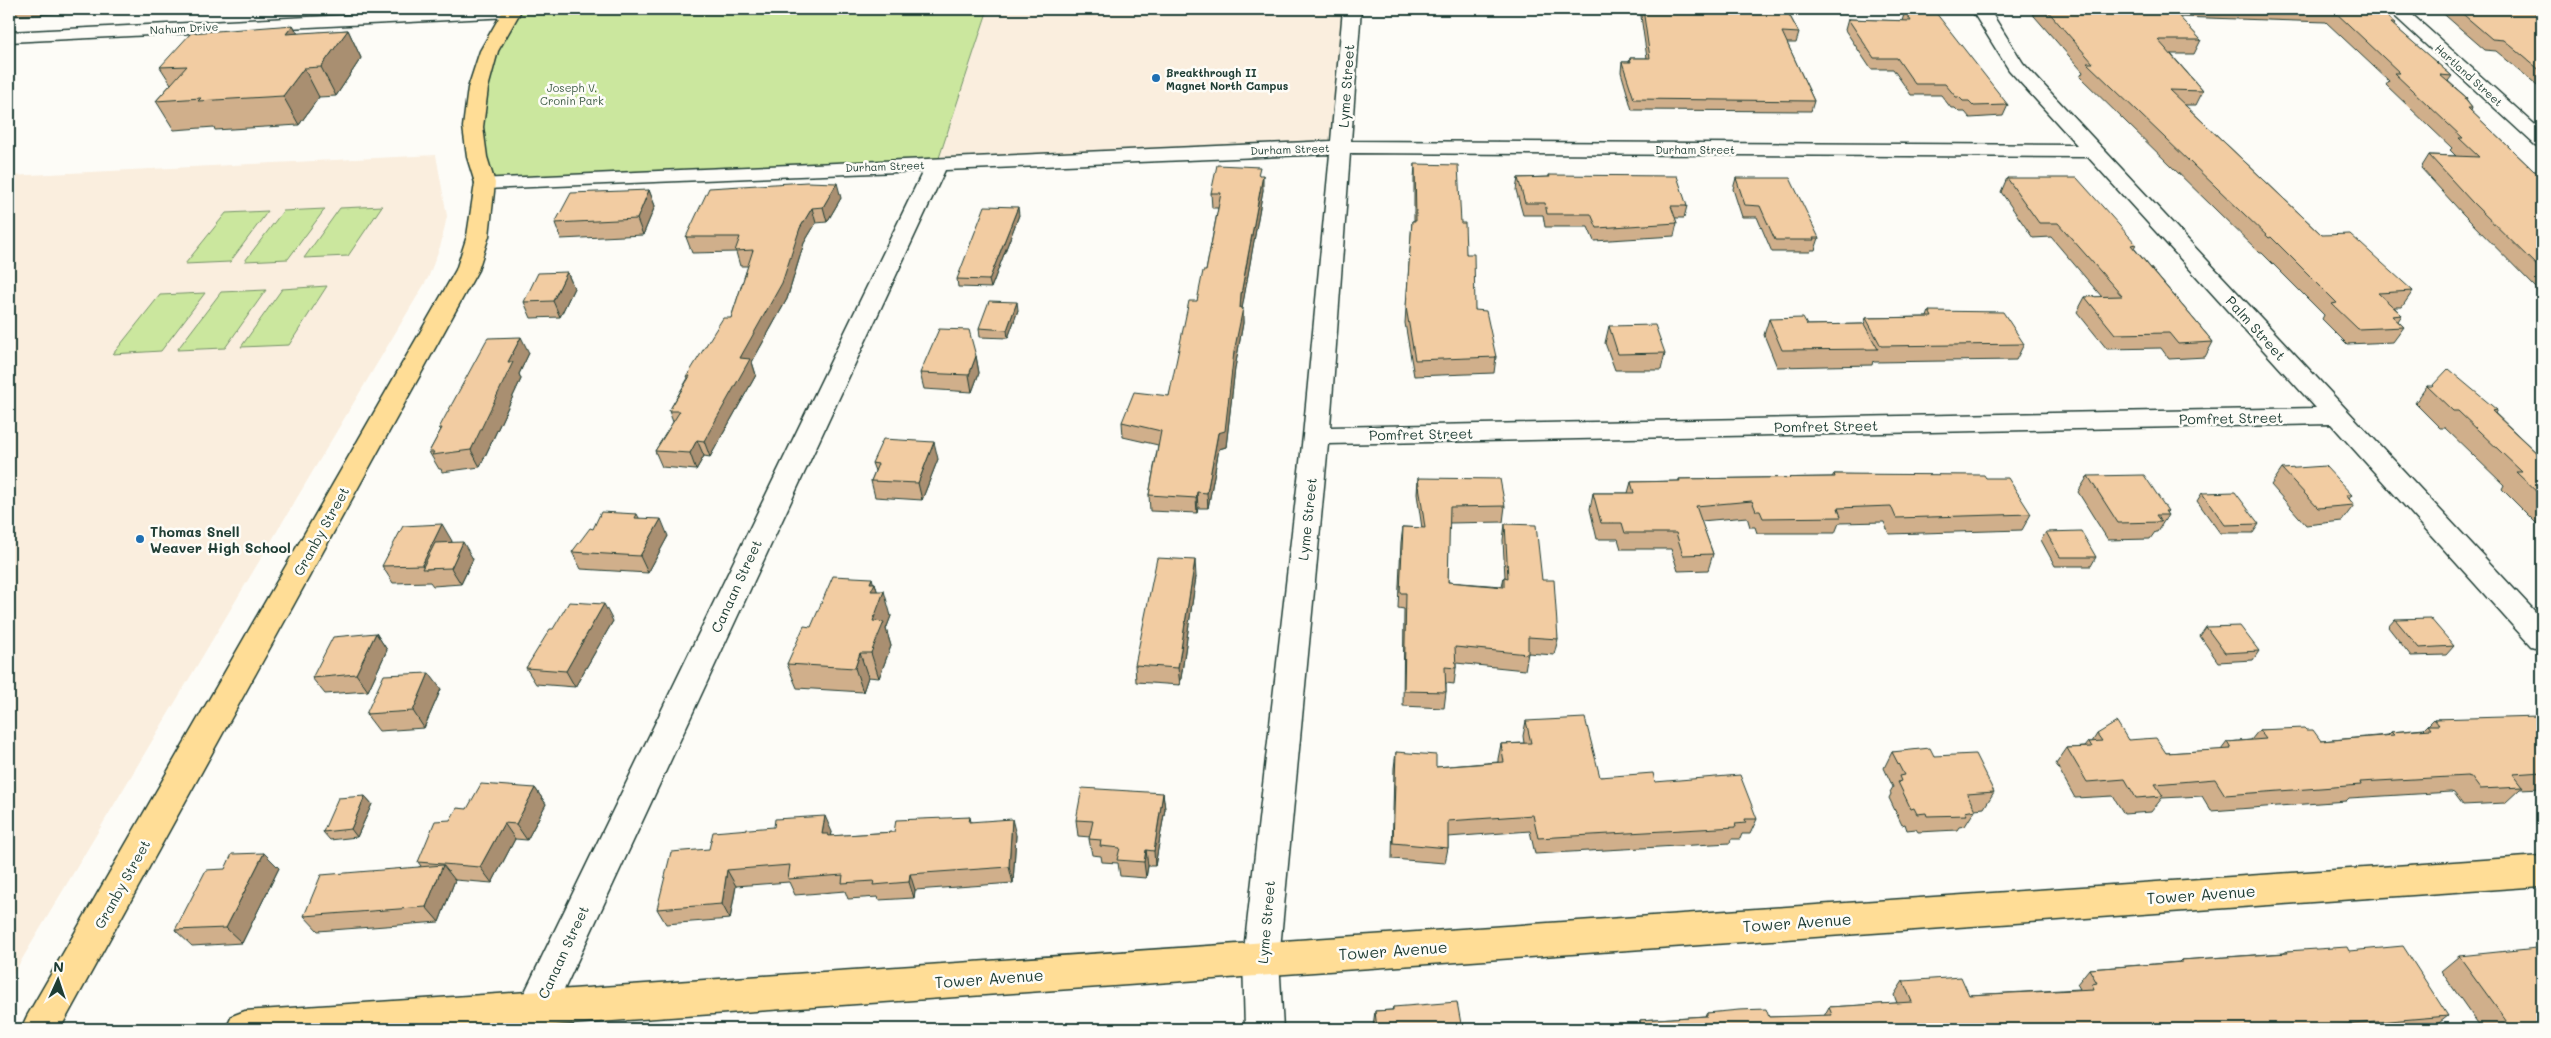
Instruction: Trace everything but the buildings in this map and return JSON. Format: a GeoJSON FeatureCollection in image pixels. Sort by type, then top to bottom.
{"type":"FeatureCollection","features":[{"type":"Feature","properties":{"kind":"main road","name":"Granby Street"},"geometry":{"type":"LineString","coordinates":[[40,1029],[467,270],[478,236],[485,183],[478,158],[473,127],[478,88],[489,52],[512,11]]}},
{"type":"Feature","properties":{"kind":"main road","name":"Tower Avenue"},"geometry":{"type":"LineString","coordinates":[[244,1029],[2542,871]]}},
{"type":"Feature","properties":{"kind":"street","name":"Lyme Street"},"geometry":{"type":"LineString","coordinates":[[1264,1029],[1261,959],[1316,436],[1352,9]]}},
{"type":"Feature","properties":{"kind":"street","name":"Palm Street"},"geometry":{"type":"LineString","coordinates":[[1980,9],[2016,66],[2542,638]]}},
{"type":"Feature","properties":{"kind":"street","name":"Hartland Street"},"geometry":{"type":"LineString","coordinates":[[2396,9],[2542,141]]}},
{"type":"Feature","properties":{"kind":"street","name":"Nahum Drive"},"geometry":{"type":"LineString","coordinates":[[9,37],[512,11]]}},
{"type":"Feature","properties":{"kind":"street","name":"Durham Street"},"geometry":{"type":"LineString","coordinates":[[485,183],[1341,147],[2095,150]]}},
{"type":"Feature","properties":{"kind":"street","name":"Canaan Street"},"geometry":{"type":"LineString","coordinates":[[536,1009],[937,164]]}},
{"type":"Feature","properties":{"kind":"street","name":"Pomfret Street"},"geometry":{"type":"LineString","coordinates":[[1316,436],[2336,416]]}},
{"type":"Feature","properties":{"kind":"shaded area","name":"Breakthrough II Magnet North Campus"},"geometry":{"type":"Polygon","coordinates":[[[988,9],[1352,9],[1341,147],[937,164],[988,9]]]}},
{"type":"Feature","properties":{"kind":"shaded area","name":"Thomas Snell Weaver High School"},"geometry":{"type":"Polygon","coordinates":[[[436,155],[447,216],[441,244],[428,278],[9,981],[9,176],[436,155]]]}},
{"type":"Feature","properties":{"kind":"green space","name":"Joseph V. Cronin Park"},"geometry":{"type":"Polygon","coordinates":[[[513,9],[988,9],[937,164],[485,183],[473,127],[513,9]]]}},
{"type":"Feature","properties":{"kind":"green space"},"geometry":{"type":"Polygon","coordinates":[[[382,206],[348,256],[304,258],[340,208],[382,206]]]}},
{"type":"Feature","properties":{"kind":"green space"},"geometry":{"type":"Polygon","coordinates":[[[325,209],[288,259],[245,261],[283,211],[325,209]]]}},
{"type":"Feature","properties":{"kind":"green space"},"geometry":{"type":"Polygon","coordinates":[[[268,211],[230,262],[185,264],[226,213],[268,211]]]}},
{"type":"Feature","properties":{"kind":"green space"},"geometry":{"type":"Polygon","coordinates":[[[327,286],[289,345],[241,347],[282,289],[327,286]]]}},
{"type":"Feature","properties":{"kind":"green space"},"geometry":{"type":"Polygon","coordinates":[[[266,290],[225,348],[177,350],[221,292],[266,290]]]}},
{"type":"Feature","properties":{"kind":"green space"},"geometry":{"type":"Polygon","coordinates":[[[205,293],[161,351],[113,354],[160,295],[205,293]]]}},
{"type":"Feature","properties":{"kind":"place","name":"Breakthrough II Magnet North Campus"},"geometry":{"type":"Point","coordinates":[1156,78]}},
{"type":"Feature","properties":{"kind":"place","name":"Thomas Snell Weaver High School"},"geometry":{"type":"Point","coordinates":[140,539]}}]}
